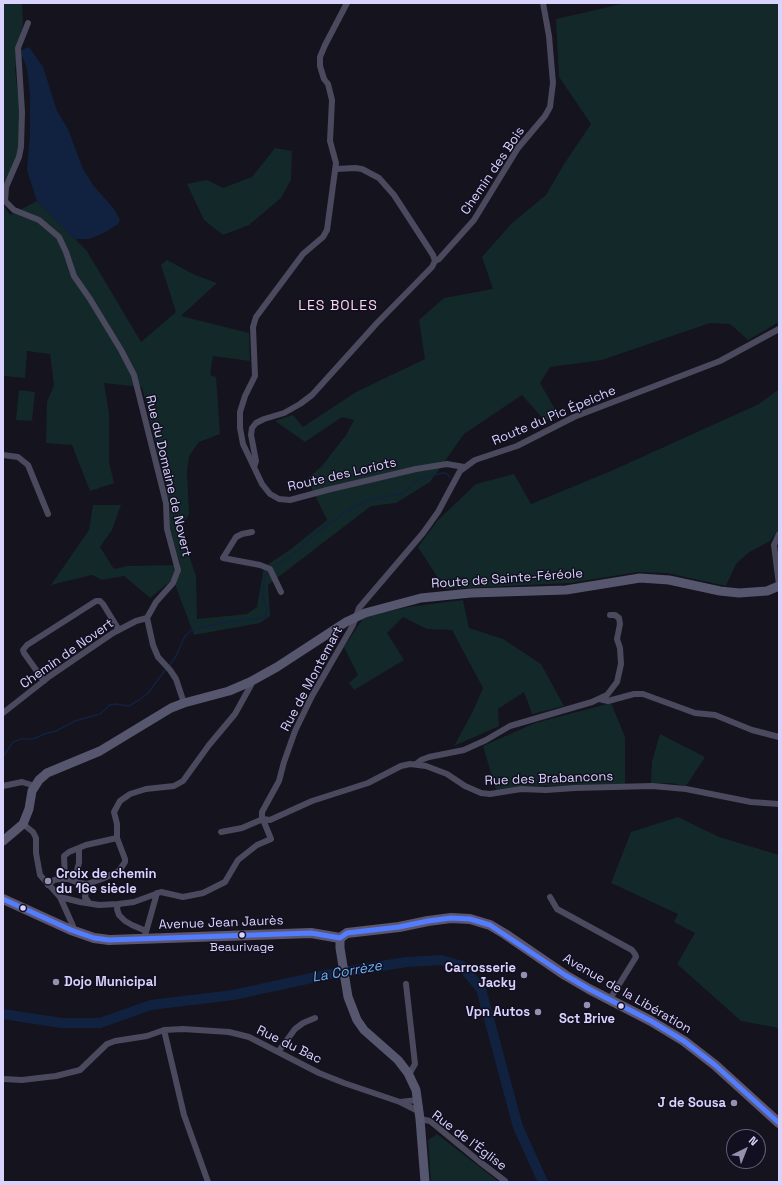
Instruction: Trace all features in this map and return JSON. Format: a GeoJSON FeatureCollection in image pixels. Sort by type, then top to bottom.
{"type":"FeatureCollection","features":[{"type":"Feature","properties":{"kind":"main road","name":"Route de Sainte-Féréole"},"geometry":{"type":"LineString","coordinates":[[35,786],[47,773],[100,751],[156,716],[184,703],[229,691],[250,682],[277,667],[356,617],[421,598],[471,593],[566,590],[640,578],[669,580],[720,591],[739,593],[767,591],[779,586]]}},
{"type":"Feature","properties":{"kind":"main road"},"geometry":{"type":"LineString","coordinates":[[3,841],[23,824],[35,786]]}},
{"type":"Feature","properties":{"kind":"main road","name":"Avenue Jean Jaurès"},"geometry":{"type":"LineString","coordinates":[[3,899],[71,930],[100,939],[145,935],[311,933],[340,943],[347,933],[399,927],[451,918],[470,919]]}},
{"type":"Feature","properties":{"kind":"main road","name":"Avenue de la Libération"},"geometry":{"type":"LineString","coordinates":[[470,919],[490,925],[565,974],[663,1028],[715,1065],[779,1123]]}},
{"type":"Feature","properties":{"kind":"main road"},"geometry":{"type":"LineString","coordinates":[[340,943],[348,997],[357,1020],[364,1030],[398,1060],[408,1073],[416,1090],[420,1115],[425,1182]]}},
{"type":"Feature","properties":{"kind":"street","name":"Route des Loriots"},"geometry":{"type":"LineString","coordinates":[[347,3],[320,57],[320,66],[332,100],[330,141],[336,163],[329,206],[327,230],[323,237],[303,254],[256,317],[253,327],[255,376],[245,396],[240,412],[240,428],[243,444],[262,484],[270,494],[279,499],[290,500],[416,469],[447,464],[464,466]]}},
{"type":"Feature","properties":{"kind":"street","name":"Chemin des Bois"},"geometry":{"type":"LineString","coordinates":[[254,467],[256,461],[251,435],[252,428],[256,423],[284,413],[312,395],[474,220],[518,148],[545,116],[550,107],[553,83],[549,36],[542,3]]}},
{"type":"Feature","properties":{"kind":"street","name":"Rue du Domaine de Novert"},"geometry":{"type":"LineString","coordinates":[[28,23],[18,48],[22,112],[21,147],[19,157],[6,187],[5,201],[14,210],[39,220],[59,237],[74,276],[90,299],[134,374],[166,503],[167,529],[178,570],[173,583],[156,602],[147,618]]}},
{"type":"Feature","properties":{"kind":"street"},"geometry":{"type":"LineString","coordinates":[[336,170],[355,168],[362,169],[379,178],[394,195],[433,255],[435,261]]}},
{"type":"Feature","properties":{"kind":"street","name":"Route du Pic Épeiche"},"geometry":{"type":"LineString","coordinates":[[464,466],[475,460],[518,446],[574,417],[720,361],[779,329]]}},
{"type":"Feature","properties":{"kind":"street"},"geometry":{"type":"LineString","coordinates":[[3,454],[18,457],[28,465],[48,514]]}},
{"type":"Feature","properties":{"kind":"street"},"geometry":{"type":"LineString","coordinates":[[356,617],[359,608],[423,533],[438,512],[464,466]]}},
{"type":"Feature","properties":{"kind":"street"},"geometry":{"type":"LineString","coordinates":[[252,532],[236,537],[223,558],[260,565],[270,569],[281,592]]}},
{"type":"Feature","properties":{"kind":"street"},"geometry":{"type":"LineString","coordinates":[[779,534],[774,545],[779,586]]}},
{"type":"Feature","properties":{"kind":"street"},"geometry":{"type":"LineString","coordinates":[[44,682],[24,653],[23,650],[27,645],[96,601],[100,601],[103,604],[119,630]]}},
{"type":"Feature","properties":{"kind":"street"},"geometry":{"type":"LineString","coordinates":[[416,764],[429,757],[464,750],[486,740],[510,726],[607,695],[617,682],[621,664],[620,648],[617,639],[620,624],[619,618],[615,615],[610,615]]}},
{"type":"Feature","properties":{"kind":"street","name":"Rue de Montemart"},"geometry":{"type":"LineString","coordinates":[[263,819],[262,812],[279,781],[295,731],[312,696],[353,625],[356,617]]}},
{"type":"Feature","properties":{"kind":"street"},"geometry":{"type":"LineString","coordinates":[[147,618],[153,645],[158,657],[176,679],[184,703]]}},
{"type":"Feature","properties":{"kind":"street","name":"Chemin de Novert"},"geometry":{"type":"LineString","coordinates":[[3,713],[44,682],[119,630],[136,621],[147,618]]}},
{"type":"Feature","properties":{"kind":"street"},"geometry":{"type":"LineString","coordinates":[[48,885],[54,880],[65,879],[87,884],[119,871],[125,862],[117,838],[117,824],[114,812],[120,801],[130,794],[146,789],[174,786],[183,781],[209,745],[235,714],[251,685],[250,682]]}},
{"type":"Feature","properties":{"kind":"street"},"geometry":{"type":"LineString","coordinates":[[598,699],[608,701],[634,694],[643,694],[695,713],[715,715],[752,730],[779,737]]}},
{"type":"Feature","properties":{"kind":"street","name":"Rue des Brabancons"},"geometry":{"type":"LineString","coordinates":[[221,832],[242,828],[263,819],[270,820],[312,802],[368,783],[401,766],[416,764],[447,774],[466,786],[481,793],[490,794],[521,789],[546,790],[652,786],[686,789],[751,802],[779,804]]}},
{"type":"Feature","properties":{"kind":"street"},"geometry":{"type":"LineString","coordinates":[[3,786],[22,782],[35,786]]}},
{"type":"Feature","properties":{"kind":"street"},"geometry":{"type":"LineString","coordinates":[[60,897],[99,905],[134,902],[162,892],[182,897],[203,893],[225,882],[238,860],[257,845],[271,839],[263,819]]}},
{"type":"Feature","properties":{"kind":"street"},"geometry":{"type":"LineString","coordinates":[[23,824],[34,832],[40,875],[60,897],[73,926],[71,930]]}},
{"type":"Feature","properties":{"kind":"street"},"geometry":{"type":"LineString","coordinates":[[65,879],[64,856],[69,852],[117,838]]}},
{"type":"Feature","properties":{"kind":"street"},"geometry":{"type":"LineString","coordinates":[[74,881],[79,863],[79,848]]}},
{"type":"Feature","properties":{"kind":"street"},"geometry":{"type":"LineString","coordinates":[[87,884],[85,897],[89,903]]}},
{"type":"Feature","properties":{"kind":"street"},"geometry":{"type":"LineString","coordinates":[[118,904],[117,909],[125,921],[145,935],[157,894]]}},
{"type":"Feature","properties":{"kind":"street"},"geometry":{"type":"LineString","coordinates":[[550,897],[557,909],[632,950],[635,954],[636,957],[610,999]]}},
{"type":"Feature","properties":{"kind":"street"},"geometry":{"type":"LineString","coordinates":[[406,984],[416,1064],[408,1073]]}},
{"type":"Feature","properties":{"kind":"street"},"geometry":{"type":"LineString","coordinates":[[278,1052],[296,1029],[303,1023],[315,1018]]}},
{"type":"Feature","properties":{"kind":"street","name":"Rue du Bac"},"geometry":{"type":"LineString","coordinates":[[3,1079],[22,1080],[80,1070],[107,1044],[115,1041],[147,1036],[164,1030],[183,1029],[229,1032],[249,1037],[319,1073],[400,1102],[420,1115]]}},
{"type":"Feature","properties":{"kind":"street"},"geometry":{"type":"LineString","coordinates":[[164,1030],[184,1115],[208,1182]]}},
{"type":"Feature","properties":{"kind":"street","name":"Rue du Bac"},"geometry":{"type":"LineString","coordinates":[[400,1102],[418,1100]]}},
{"type":"Feature","properties":{"kind":"street","name":"Rue de l'Église"},"geometry":{"type":"LineString","coordinates":[[420,1115],[505,1181]]}},
{"type":"Feature","properties":{"kind":"green space"},"geometry":{"type":"Polygon","coordinates":[[[3,3],[22,3],[23,23],[15,69],[20,114],[19,154],[5,186],[3,204],[3,3]]]}},
{"type":"Feature","properties":{"kind":"green space"},"geometry":{"type":"Polygon","coordinates":[[[626,3],[779,3],[779,322],[748,340],[730,324],[710,323],[602,360],[550,367],[540,383],[559,416],[545,421],[522,395],[464,434],[430,482],[396,503],[371,506],[268,585],[270,616],[260,623],[194,635],[173,579],[150,598],[124,576],[102,580],[92,575],[51,585],[89,530],[93,505],[121,505],[112,530],[100,547],[114,569],[127,566],[180,565],[170,528],[170,507],[142,387],[104,383],[109,413],[109,462],[114,483],[90,491],[72,445],[46,443],[47,402],[54,385],[50,354],[27,351],[25,378],[3,376],[3,204],[10,215],[37,201],[87,251],[141,342],[176,312],[161,265],[167,260],[195,275],[217,283],[181,316],[249,333],[250,361],[213,356],[210,375],[216,377],[220,434],[199,442],[189,456],[187,472],[189,514],[180,529],[196,576],[197,619],[247,614],[257,607],[264,567],[291,549],[327,520],[307,479],[322,466],[346,435],[354,420],[342,417],[305,442],[275,421],[293,415],[303,427],[356,392],[425,359],[419,320],[444,298],[493,289],[482,257],[512,223],[546,195],[564,164],[591,124],[559,77],[556,19],[626,3]]]}},
{"type":"Feature","properties":{"kind":"green space"},"geometry":{"type":"Polygon","coordinates":[[[275,148],[292,151],[291,180],[281,198],[249,225],[223,235],[204,220],[187,184],[207,180],[223,188],[252,177],[275,148]]]}},
{"type":"Feature","properties":{"kind":"green space"},"geometry":{"type":"Polygon","coordinates":[[[779,389],[779,529],[770,541],[748,553],[736,564],[726,586],[667,573],[638,572],[570,583],[445,589],[418,547],[438,520],[476,484],[514,474],[531,504],[611,471],[759,404],[779,389]]]}},
{"type":"Feature","properties":{"kind":"green space"},"geometry":{"type":"Polygon","coordinates":[[[19,390],[35,392],[32,421],[16,420],[19,390]]]}},
{"type":"Feature","properties":{"kind":"green space"},"geometry":{"type":"Polygon","coordinates":[[[463,600],[469,628],[503,639],[541,664],[564,706],[532,714],[524,692],[498,709],[499,726],[454,746],[472,713],[483,688],[452,630],[427,629],[403,617],[387,633],[404,660],[354,690],[349,683],[358,675],[344,647],[364,617],[408,607],[463,600]]]}},
{"type":"Feature","properties":{"kind":"green space"},"geometry":{"type":"Polygon","coordinates":[[[611,703],[625,737],[625,785],[522,786],[496,790],[483,746],[535,723],[611,703]]]}},
{"type":"Feature","properties":{"kind":"green space"},"geometry":{"type":"Polygon","coordinates":[[[660,734],[705,757],[686,786],[670,783],[651,784],[652,761],[660,734]]]}},
{"type":"Feature","properties":{"kind":"green space"},"geometry":{"type":"Polygon","coordinates":[[[678,817],[719,837],[779,855],[779,1028],[741,1021],[677,964],[695,933],[674,922],[678,914],[611,883],[631,832],[678,817]]]}},
{"type":"Feature","properties":{"kind":"green space"},"geometry":{"type":"Polygon","coordinates":[[[437,1134],[499,1182],[431,1182],[428,1140],[437,1134]]]}},
{"type":"Feature","properties":{"kind":"water"},"geometry":{"type":"Polygon","coordinates":[[[29,47],[43,67],[57,111],[68,129],[83,169],[93,185],[114,209],[120,220],[118,224],[104,233],[89,239],[75,239],[37,201],[27,170],[30,134],[30,95],[27,69],[21,53],[22,50],[29,47]]]}},
{"type":"Feature","properties":{"kind":"waterway"},"geometry":{"type":"LineString","coordinates":[[272,568],[296,552],[314,535],[343,514],[362,503],[403,493],[419,479],[442,473],[446,473],[450,477]]}},
{"type":"Feature","properties":{"kind":"waterway"},"geometry":{"type":"LineString","coordinates":[[169,666],[176,656],[185,636],[192,630],[221,623],[263,618],[266,615],[267,609],[263,597],[263,588],[269,570]]}},
{"type":"Feature","properties":{"kind":"waterway"},"geometry":{"type":"LineString","coordinates":[[3,757],[13,742],[21,739],[33,739],[56,731],[75,721],[100,714],[110,705],[115,704],[129,706],[148,693],[166,669]]}},
{"type":"Feature","properties":{"kind":"waterway","name":"La Corrèze"},"geometry":{"type":"LineString","coordinates":[[3,1014],[62,1023],[100,1023],[151,1005],[233,995],[330,974],[407,962],[441,960],[462,966],[481,989],[518,1127],[543,1182]]}},
{"type":"Feature","properties":{"kind":"transit line"},"geometry":{"type":"LineString","coordinates":[[3,899],[71,930],[94,938],[109,940],[311,933],[340,938],[347,933],[399,927],[428,921],[451,918],[470,919],[490,925],[565,975],[651,1021],[684,1041],[715,1065],[779,1123]]}},
{"type":"Feature","properties":{"kind":"place","name":"Croix de chemin du 16e siècle"},"geometry":{"type":"Point","coordinates":[48,881]}},
{"type":"Feature","properties":{"kind":"place","name":"Beaurivage"},"geometry":{"type":"Point","coordinates":[242,935]}},
{"type":"Feature","properties":{"kind":"place","name":"Carrosserie Jacky"},"geometry":{"type":"Point","coordinates":[524,975]}},
{"type":"Feature","properties":{"kind":"place","name":"Dojo Municipal"},"geometry":{"type":"Point","coordinates":[56,982]}},
{"type":"Feature","properties":{"kind":"place","name":"Sct Brive"},"geometry":{"type":"Point","coordinates":[587,1005]}},
{"type":"Feature","properties":{"kind":"place","name":"Vpn Autos"},"geometry":{"type":"Point","coordinates":[538,1012]}},
{"type":"Feature","properties":{"kind":"place","name":"J de Sousa"},"geometry":{"type":"Point","coordinates":[734,1103]}},
{"type":"Feature","properties":{"kind":"district","name":"LES BOLES"},"geometry":{"type":"Point","coordinates":[338,306]}}]}
